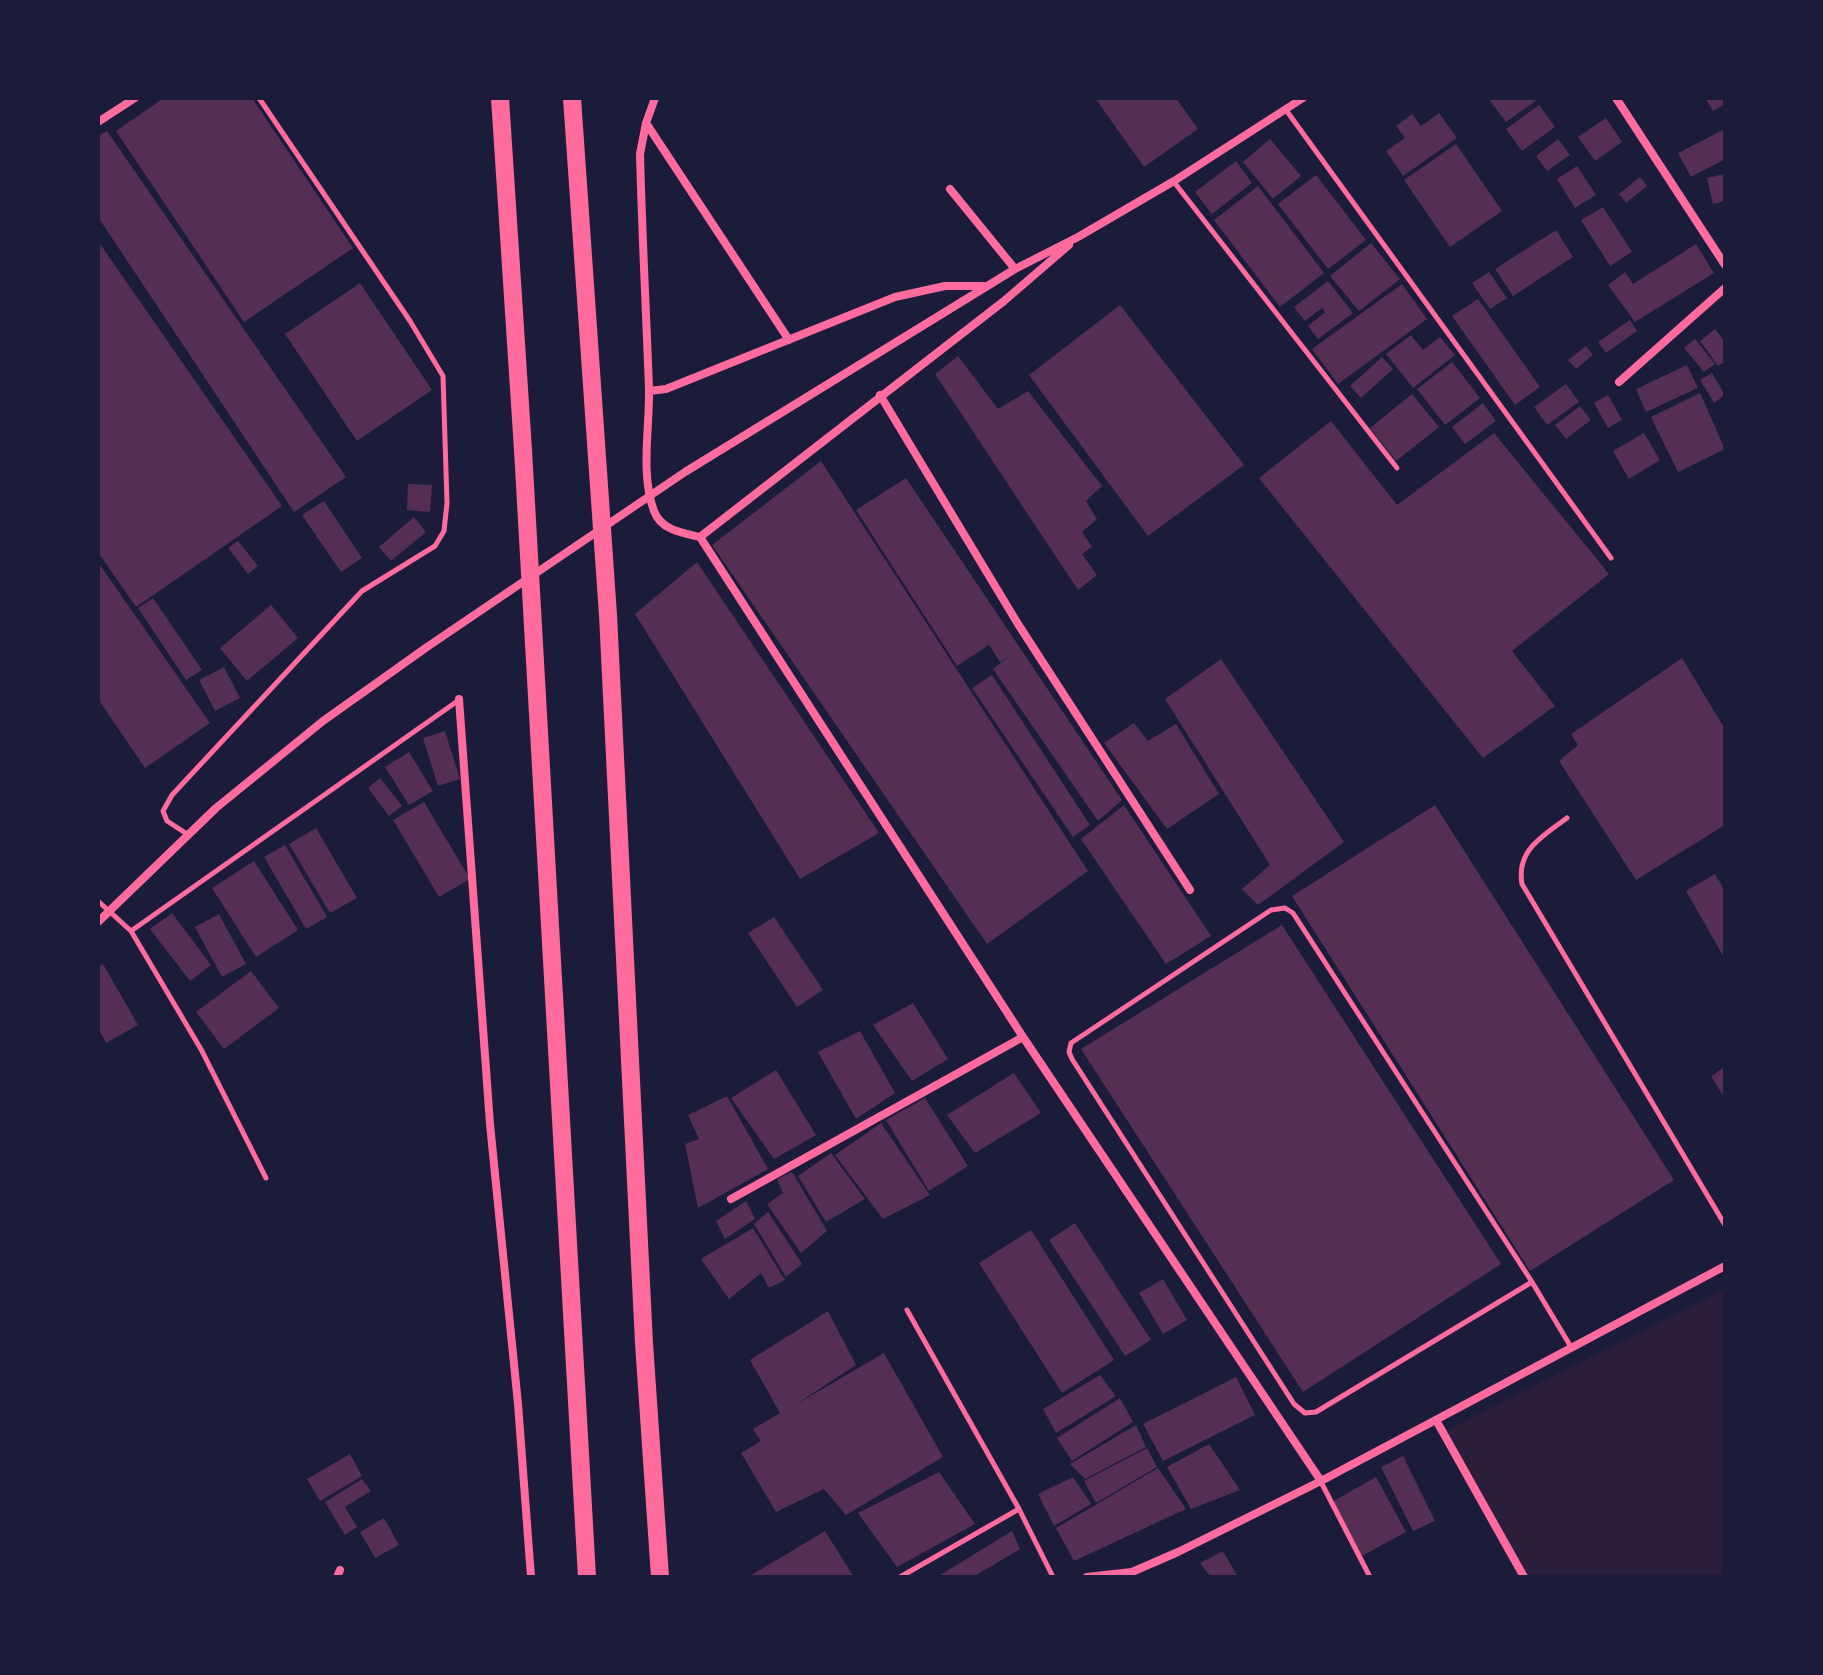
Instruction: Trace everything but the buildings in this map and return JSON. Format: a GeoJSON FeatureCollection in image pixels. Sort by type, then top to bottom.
{"type":"FeatureCollection","features":[{"type":"Feature","properties":{"kind":"highway"},"geometry":{"type":"LineString","coordinates":[[500,98],[587,1577]]}},
{"type":"Feature","properties":{"kind":"highway"},"geometry":{"type":"LineString","coordinates":[[572,98],[608,615],[644,1343],[660,1577]]}},
{"type":"Feature","properties":{"kind":"street"},"geometry":{"type":"LineString","coordinates":[[98,122],[135,98]]}},
{"type":"Feature","properties":{"kind":"street"},"geometry":{"type":"LineString","coordinates":[[655,98],[640,154],[649,391],[648,480],[654,513],[677,532],[700,537],[1023,1037],[1321,1481]]}},
{"type":"Feature","properties":{"kind":"street"},"geometry":{"type":"LineString","coordinates":[[98,922],[187,834],[323,721],[427,647],[685,472],[1015,269],[1078,237],[1174,181],[1303,98]]}},
{"type":"Feature","properties":{"kind":"street"},"geometry":{"type":"LineString","coordinates":[[1616,98],[1725,265]]}},
{"type":"Feature","properties":{"kind":"street"},"geometry":{"type":"LineString","coordinates":[[646,123],[789,340]]}},
{"type":"Feature","properties":{"kind":"street"},"geometry":{"type":"LineString","coordinates":[[950,189],[1015,269]]}},
{"type":"Feature","properties":{"kind":"street"},"geometry":{"type":"LineString","coordinates":[[700,537],[1004,301],[1078,237]]}},
{"type":"Feature","properties":{"kind":"street"},"geometry":{"type":"LineString","coordinates":[[649,391],[666,389],[895,297],[945,286],[987,286]]}},
{"type":"Feature","properties":{"kind":"street"},"geometry":{"type":"LineString","coordinates":[[1619,382],[1725,288]]}},
{"type":"Feature","properties":{"kind":"street"},"geometry":{"type":"LineString","coordinates":[[880,395],[1018,624],[1190,890]]}},
{"type":"Feature","properties":{"kind":"street"},"geometry":{"type":"LineString","coordinates":[[459,699],[490,1124],[518,1404],[531,1577]]}},
{"type":"Feature","properties":{"kind":"street"},"geometry":{"type":"LineString","coordinates":[[731,1199],[1023,1037]]}},
{"type":"Feature","properties":{"kind":"street"},"geometry":{"type":"LineString","coordinates":[[1088,1577],[1130,1574],[1321,1481],[1725,1266]]}},
{"type":"Feature","properties":{"kind":"street"},"geometry":{"type":"LineString","coordinates":[[1436,1420],[1524,1577]]}},
{"type":"Feature","properties":{"kind":"lane"},"geometry":{"type":"LineString","coordinates":[[187,834],[167,821],[163,811],[172,795],[362,591],[435,546],[444,531],[447,503],[443,376],[417,332],[259,98]]}},
{"type":"Feature","properties":{"kind":"lane"},"geometry":{"type":"LineString","coordinates":[[1286,110],[1611,558]]}},
{"type":"Feature","properties":{"kind":"lane"},"geometry":{"type":"LineString","coordinates":[[1174,181],[1397,468]]}},
{"type":"Feature","properties":{"kind":"lane"},"geometry":{"type":"LineString","coordinates":[[131,931],[459,699]]}},
{"type":"Feature","properties":{"kind":"lane"},"geometry":{"type":"LineString","coordinates":[[1567,818],[1537,841],[1525,856],[1519,870],[1522,884],[1725,1225]]}},
{"type":"Feature","properties":{"kind":"lane"},"geometry":{"type":"LineString","coordinates":[[98,901],[131,931],[202,1051],[266,1178]]}},
{"type":"Feature","properties":{"kind":"lane"},"geometry":{"type":"LineString","coordinates":[[1532,1282],[1316,1412],[1305,1413],[1294,1404],[1072,1059],[1069,1052],[1071,1043],[1271,910],[1285,908],[1293,913],[1532,1282],[1571,1347]]}},
{"type":"Feature","properties":{"kind":"lane"},"geometry":{"type":"LineString","coordinates":[[907,1310],[1019,1509],[1053,1577]]}},
{"type":"Feature","properties":{"kind":"lane"},"geometry":{"type":"LineString","coordinates":[[1321,1481],[1370,1577]]}},
{"type":"Feature","properties":{"kind":"lane"},"geometry":{"type":"LineString","coordinates":[[900,1577],[1019,1509]]}},
{"type":"Feature","properties":{"kind":"shaded area"},"geometry":{"type":"Polygon","coordinates":[[[1725,1289],[1725,1577],[1528,1577],[1446,1430],[1725,1289]]]}}]}
